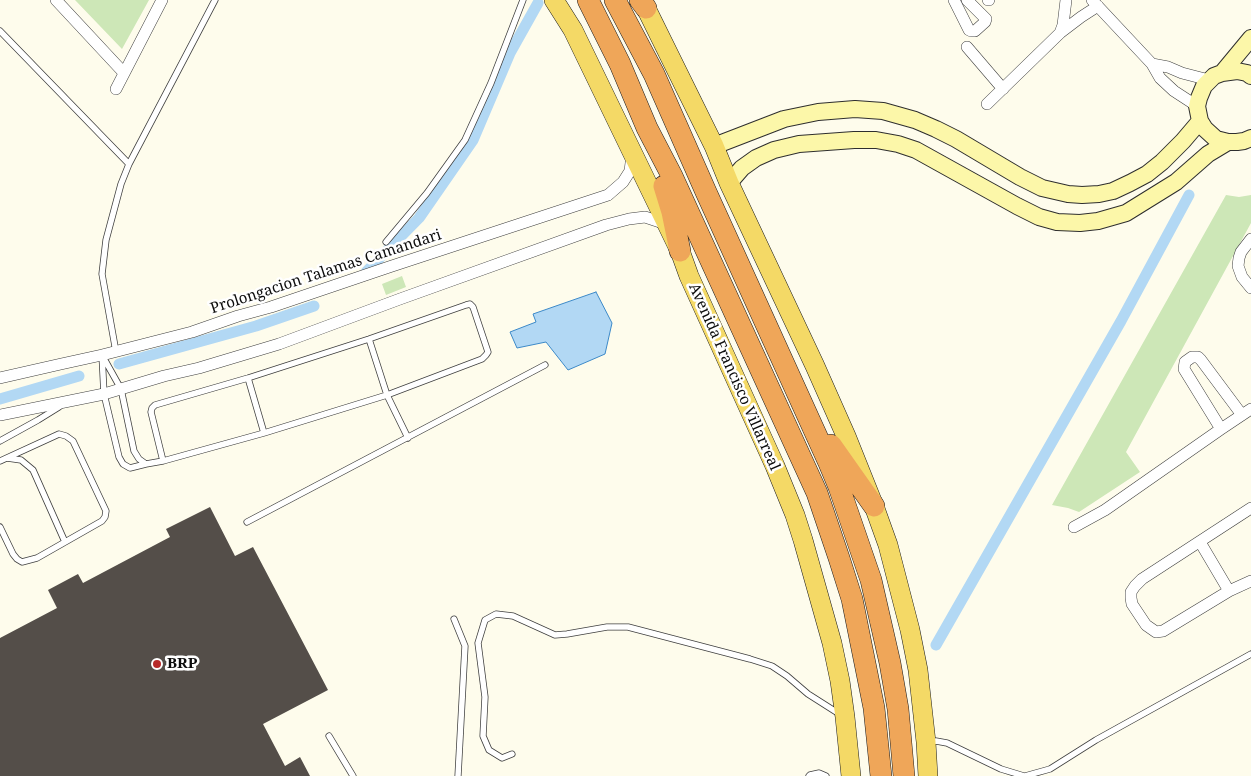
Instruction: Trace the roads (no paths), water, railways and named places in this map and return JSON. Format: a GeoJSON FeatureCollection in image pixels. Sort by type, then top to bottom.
{"type":"FeatureCollection","features":[{"type":"Feature","properties":{"kind":"highway","name":"Avenida Francisco Villarreal"},"geometry":{"type":"LineString","coordinates":[[588,0],[620,64],[817,493],[852,599],[874,708],[880,776]]}},
{"type":"Feature","properties":{"kind":"highway"},"geometry":{"type":"LineString","coordinates":[[615,0],[654,74],[829,463],[860,546],[871,580],[890,663],[899,718],[904,776]]}},
{"type":"Feature","properties":{"kind":"highway"},"geometry":{"type":"LineString","coordinates":[[648,128],[672,212],[680,251]]}},
{"type":"Feature","properties":{"kind":"highway"},"geometry":{"type":"LineString","coordinates":[[796,393],[874,506]]}},
{"type":"Feature","properties":{"kind":"main road","name":"Avenida Francisco Villarreal"},"geometry":{"type":"LineString","coordinates":[[554,0],[573,30],[680,251],[689,276],[775,466],[800,532],[832,643],[840,680],[850,774]]}},
{"type":"Feature","properties":{"kind":"main road"},"geometry":{"type":"LineString","coordinates":[[643,3],[714,146],[823,384],[874,506],[888,545],[910,630],[918,670],[928,776]]}},
{"type":"Feature","properties":{"kind":"main road"},"geometry":{"type":"LineString","coordinates":[[714,146],[784,119],[818,112],[855,109],[883,111],[915,120],[936,129],[1042,188],[1068,194],[1099,194],[1113,191],[1147,174],[1183,141],[1198,113],[1201,91],[1251,38]]}},
{"type":"Feature","properties":{"kind":"main road"},"geometry":{"type":"LineString","coordinates":[[1215,76],[1237,71],[1251,76]]}},
{"type":"Feature","properties":{"kind":"main road"},"geometry":{"type":"LineString","coordinates":[[1198,113],[1205,129],[1216,139],[1228,142],[1244,141],[1251,138]]}},
{"type":"Feature","properties":{"kind":"main road"},"geometry":{"type":"LineString","coordinates":[[729,182],[742,168],[756,158],[774,150],[799,144],[876,140],[916,150],[1039,217],[1056,222],[1080,223],[1126,214],[1176,182],[1208,154],[1228,142]]}},
{"type":"Feature","properties":{"kind":"street"},"geometry":{"type":"LineString","coordinates":[[116,89],[162,0]]}},
{"type":"Feature","properties":{"kind":"street"},"geometry":{"type":"LineString","coordinates":[[954,0],[969,30],[975,31],[986,19],[967,0]]}},
{"type":"Feature","properties":{"kind":"street"},"geometry":{"type":"LineString","coordinates":[[1060,34],[1066,0]]}},
{"type":"Feature","properties":{"kind":"street"},"geometry":{"type":"LineString","coordinates":[[62,2],[124,73]]}},
{"type":"Feature","properties":{"kind":"street"},"geometry":{"type":"LineString","coordinates":[[987,104],[1095,3],[1152,64],[1160,78],[1198,113]]}},
{"type":"Feature","properties":{"kind":"street"},"geometry":{"type":"LineString","coordinates":[[967,46],[1003,89]]}},
{"type":"Feature","properties":{"kind":"street"},"geometry":{"type":"LineString","coordinates":[[1152,64],[1182,73],[1215,76]]}},
{"type":"Feature","properties":{"kind":"street","name":"Prolongacion Talamas Camandari"},"geometry":{"type":"LineString","coordinates":[[0,378],[116,352],[192,332],[238,316],[271,308],[608,195],[623,182],[630,170],[632,153]]}},
{"type":"Feature","properties":{"kind":"street"},"geometry":{"type":"LineString","coordinates":[[0,415],[104,394],[279,344],[606,225],[645,217],[666,224]]}},
{"type":"Feature","properties":{"kind":"street"},"geometry":{"type":"LineString","coordinates":[[1251,239],[1241,252],[1238,266],[1242,277],[1251,288]]}},
{"type":"Feature","properties":{"kind":"street"},"geometry":{"type":"LineString","coordinates":[[1074,527],[1105,510],[1246,412],[1201,360],[1198,357],[1192,357],[1185,362],[1184,369],[1221,429]]}},
{"type":"Feature","properties":{"kind":"street"},"geometry":{"type":"LineString","coordinates":[[1251,508],[1142,579],[1131,592],[1132,604],[1146,625],[1156,632],[1163,631],[1251,581]]}},
{"type":"Feature","properties":{"kind":"street"},"geometry":{"type":"LineString","coordinates":[[1200,542],[1229,592]]}},
{"type":"Feature","properties":{"kind":"lane"},"geometry":{"type":"LineString","coordinates":[[116,352],[102,274],[106,240],[120,184],[215,0]]}},
{"type":"Feature","properties":{"kind":"lane"},"geometry":{"type":"LineString","coordinates":[[386,242],[427,193],[465,140],[491,83],[523,0]]}},
{"type":"Feature","properties":{"kind":"lane"},"geometry":{"type":"LineString","coordinates":[[0,32],[129,164]]}},
{"type":"Feature","properties":{"kind":"lane"},"geometry":{"type":"LineString","coordinates":[[102,355],[104,394],[120,457],[123,464],[130,468],[163,461],[264,433],[387,395],[482,359],[488,352],[473,307],[470,304],[248,378],[155,405],[151,412],[163,461]]}},
{"type":"Feature","properties":{"kind":"lane"},"geometry":{"type":"LineString","coordinates":[[369,338],[387,395],[408,438]]}},
{"type":"Feature","properties":{"kind":"lane"},"geometry":{"type":"LineString","coordinates":[[102,355],[121,389],[134,450],[139,459],[146,464]]}},
{"type":"Feature","properties":{"kind":"lane"},"geometry":{"type":"LineString","coordinates":[[247,522],[545,365]]}},
{"type":"Feature","properties":{"kind":"lane"},"geometry":{"type":"LineString","coordinates":[[248,378],[264,433]]}},
{"type":"Feature","properties":{"kind":"lane"},"geometry":{"type":"LineString","coordinates":[[0,441],[67,402]]}},
{"type":"Feature","properties":{"kind":"lane"},"geometry":{"type":"LineString","coordinates":[[0,461],[58,434],[66,436],[73,441],[106,511],[106,517],[102,521],[37,558],[22,562],[17,560],[13,554],[0,526]]}},
{"type":"Feature","properties":{"kind":"lane"},"geometry":{"type":"LineString","coordinates":[[7,458],[21,460],[33,470],[65,542]]}},
{"type":"Feature","properties":{"kind":"lane"},"geometry":{"type":"LineString","coordinates":[[512,754],[502,758],[489,750],[482,736],[485,697],[478,643],[485,620],[496,614],[512,616],[555,635],[607,627],[628,627],[750,659],[772,666],[808,694],[845,717]]}},
{"type":"Feature","properties":{"kind":"lane"},"geometry":{"type":"LineString","coordinates":[[454,619],[465,646],[458,776]]}},
{"type":"Feature","properties":{"kind":"lane"},"geometry":{"type":"LineString","coordinates":[[465,646],[478,643]]}},
{"type":"Feature","properties":{"kind":"lane"},"geometry":{"type":"LineString","coordinates":[[926,742],[947,743],[1001,769],[1024,776],[1050,769],[1096,740],[1251,654]]}},
{"type":"Feature","properties":{"kind":"lane"},"geometry":{"type":"LineString","coordinates":[[329,736],[353,776]]}},
{"type":"Feature","properties":{"kind":"lane"},"geometry":{"type":"LineString","coordinates":[[810,776],[819,773],[826,776]]}},
{"type":"Feature","properties":{"kind":"water"},"geometry":{"type":"Polygon","coordinates":[[[596,292],[612,323],[605,354],[568,370],[546,342],[517,348],[510,332],[536,322],[533,314],[596,292]]]}},
{"type":"Feature","properties":{"kind":"waterway"},"geometry":{"type":"LineString","coordinates":[[366,272],[419,218],[473,140],[510,53],[538,3]]}},
{"type":"Feature","properties":{"kind":"waterway"},"geometry":{"type":"LineString","coordinates":[[936,645],[1121,321],[1189,195]]}},
{"type":"Feature","properties":{"kind":"waterway"},"geometry":{"type":"LineString","coordinates":[[119,364],[256,326],[314,306]]}},
{"type":"Feature","properties":{"kind":"waterway"},"geometry":{"type":"LineString","coordinates":[[0,399],[79,376]]}},
{"type":"Feature","properties":{"kind":"place","name":"BRP"},"geometry":{"type":"Point","coordinates":[157,664]}}]}
